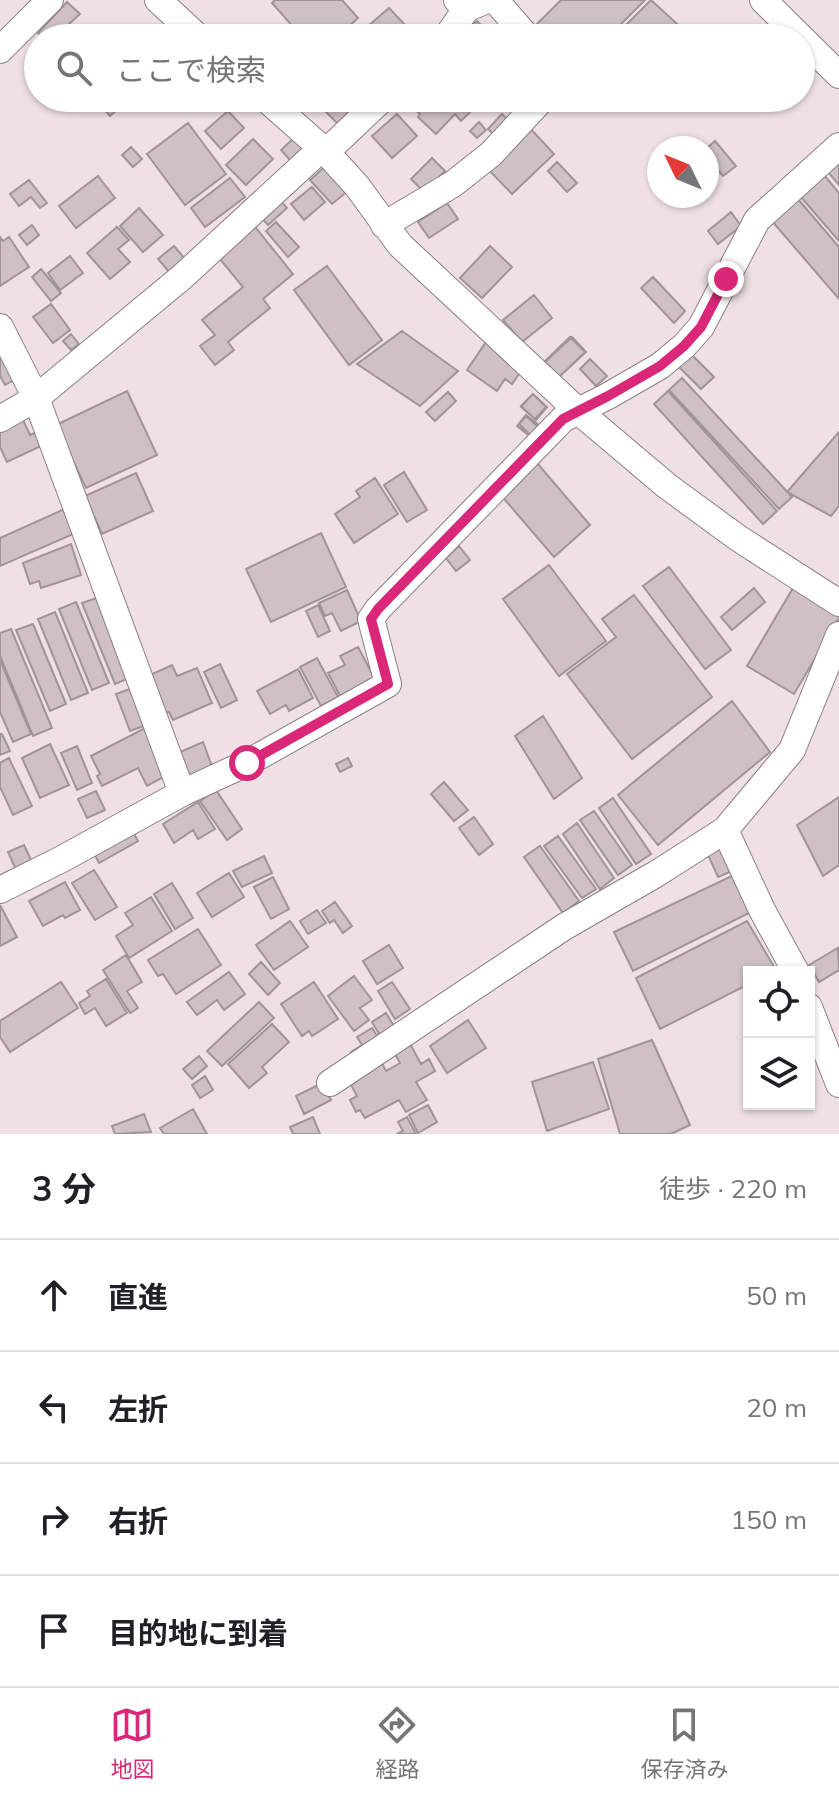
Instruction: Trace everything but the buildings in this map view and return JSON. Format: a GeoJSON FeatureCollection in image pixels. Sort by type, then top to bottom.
{"type":"FeatureCollection","features":[{"type":"Feature","properties":{"kind":"street"},"geometry":{"type":"LineString","coordinates":[[26,24],[50,0]]}},
{"type":"Feature","properties":{"kind":"street"},"geometry":{"type":"LineString","coordinates":[[158,0],[184,24]]}},
{"type":"Feature","properties":{"kind":"street"},"geometry":{"type":"LineString","coordinates":[[495,0],[516,24]]}},
{"type":"Feature","properties":{"kind":"street"},"geometry":{"type":"LineString","coordinates":[[763,0],[787,24]]}},
{"type":"Feature","properties":{"kind":"street"},"geometry":{"type":"LineString","coordinates":[[456,24],[470,3]]}},
{"type":"Feature","properties":{"kind":"street"},"geometry":{"type":"LineString","coordinates":[[0,50],[24,26]]}},
{"type":"Feature","properties":{"kind":"street"},"geometry":{"type":"LineString","coordinates":[[815,51],[839,75]]}},
{"type":"Feature","properties":{"kind":"street"},"geometry":{"type":"LineString","coordinates":[[281,112],[357,186],[400,245],[577,410],[667,486],[738,538],[839,603]]}},
{"type":"Feature","properties":{"kind":"street"},"geometry":{"type":"LineString","coordinates":[[0,419],[36,398],[182,277],[367,112]]}},
{"type":"Feature","properties":{"kind":"street"},"geometry":{"type":"LineString","coordinates":[[384,225],[453,184],[491,154],[530,112]]}},
{"type":"Feature","properties":{"kind":"street"},"geometry":{"type":"LineString","coordinates":[[0,890],[182,793],[247,763],[388,684],[371,619],[378,609],[563,419],[651,371],[684,346],[701,327],[757,220],[839,146]]}},
{"type":"Feature","properties":{"kind":"street"},"geometry":{"type":"LineString","coordinates":[[0,327],[36,398],[182,793]]}},
{"type":"Feature","properties":{"kind":"street"},"geometry":{"type":"LineString","coordinates":[[330,1083],[564,927],[725,830],[792,750],[839,635]]}},
{"type":"Feature","properties":{"kind":"street"},"geometry":{"type":"LineString","coordinates":[[725,830],[762,910],[793,966]]}},
{"type":"Feature","properties":{"kind":"street"},"geometry":{"type":"LineString","coordinates":[[815,1022],[839,1084]]}},
{"type":"Feature","properties":{"kind":"route"},"geometry":{"type":"LineString","coordinates":[[247,763],[388,684],[371,619],[378,609],[563,419],[660,366],[684,346],[701,327],[726,279]]}}]}
